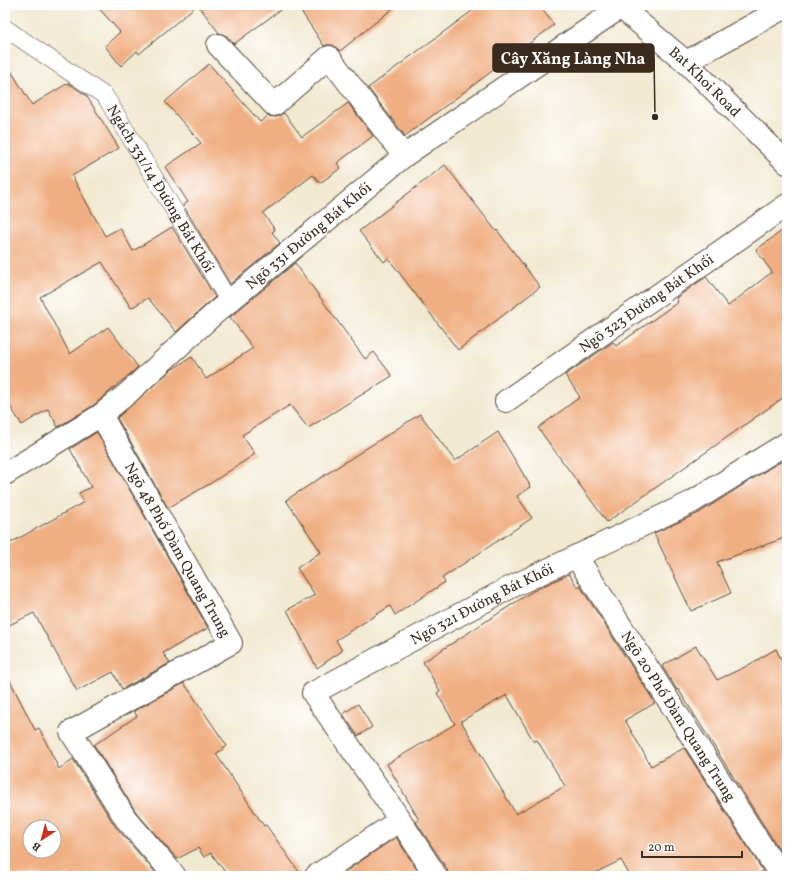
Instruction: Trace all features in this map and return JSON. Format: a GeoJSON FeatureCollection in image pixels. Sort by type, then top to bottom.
{"type":"FeatureCollection","features":[{"type":"Feature","properties":{"kind":"street","name":"Bat Khoi Road"},"geometry":{"type":"LineString","coordinates":[[621,6],[686,62],[787,163]]}},
{"type":"Feature","properties":{"kind":"street","name":"Ngõ 331 Đường Bát Khối"},"geometry":{"type":"LineString","coordinates":[[5,474],[101,415],[128,393],[230,301],[404,156],[621,6]]}},
{"type":"Feature","properties":{"kind":"street"},"geometry":{"type":"LineString","coordinates":[[686,62],[785,7]]}},
{"type":"Feature","properties":{"kind":"street"},"geometry":{"type":"LineString","coordinates":[[218,45],[274,105],[329,57],[404,156]]}},
{"type":"Feature","properties":{"kind":"street","name":"Ngõ 323 Đường Bát Khối"},"geometry":{"type":"LineString","coordinates":[[506,401],[787,205]]}},
{"type":"Feature","properties":{"kind":"street","name":"Ngõ 48 Phố Đàm Quang Trung"},"geometry":{"type":"LineString","coordinates":[[101,415],[231,643],[71,732],[126,819],[175,876]]}},
{"type":"Feature","properties":{"kind":"street","name":"Ngõ 321 Đường Bát Khối"},"geometry":{"type":"LineString","coordinates":[[436,876],[400,820],[313,693],[510,588],[692,502],[787,443]]}},
{"type":"Feature","properties":{"kind":"street","name":"Ngõ 20 Phố Đàm Quang Trung"},"geometry":{"type":"LineString","coordinates":[[576,556],[781,876]]}},
{"type":"Feature","properties":{"kind":"street"},"geometry":{"type":"LineString","coordinates":[[316,876],[400,820]]}},
{"type":"Feature","properties":{"kind":"lane","name":"Ngách 331/14 Đường Bát Khối"},"geometry":{"type":"LineString","coordinates":[[5,28],[105,96],[230,301]]}},
{"type":"Feature","properties":{"kind":"building"},"geometry":{"type":"Polygon","coordinates":[[[96,5],[197,5],[139,54],[137,51],[121,66],[105,46],[120,32],[96,5]]]}},
{"type":"Feature","properties":{"kind":"building"},"geometry":{"type":"Polygon","coordinates":[[[198,5],[287,5],[234,44],[227,36],[219,33],[198,5]]]}},
{"type":"Feature","properties":{"kind":"building"},"geometry":{"type":"Polygon","coordinates":[[[297,5],[397,5],[340,51],[333,45],[324,46],[297,5]]]}},
{"type":"Feature","properties":{"kind":"building"},"geometry":{"type":"Polygon","coordinates":[[[480,5],[539,5],[554,25],[405,136],[368,88],[480,5]]]}},
{"type":"Feature","properties":{"kind":"building"},"geometry":{"type":"Polygon","coordinates":[[[5,61],[32,105],[68,83],[86,95],[119,148],[72,176],[105,236],[120,228],[133,251],[172,227],[215,297],[176,332],[148,298],[131,308],[102,262],[40,297],[70,354],[108,327],[138,367],[94,405],[58,427],[48,409],[22,425],[5,398],[5,61]]]}},
{"type":"Feature","properties":{"kind":"building"},"geometry":{"type":"Polygon","coordinates":[[[209,64],[260,122],[268,116],[276,117],[284,113],[302,137],[348,103],[373,136],[337,163],[341,168],[320,183],[313,175],[263,213],[275,230],[272,232],[280,243],[230,284],[183,205],[188,202],[165,167],[201,143],[165,102],[209,64]]]}},
{"type":"Feature","properties":{"kind":"building"},"geometry":{"type":"Polygon","coordinates":[[[445,165],[540,287],[458,350],[388,258],[384,262],[359,231],[445,165]]]}},
{"type":"Feature","properties":{"kind":"building"},"geometry":{"type":"Polygon","coordinates":[[[787,227],[787,395],[607,522],[538,428],[580,397],[565,375],[613,342],[616,346],[678,302],[676,298],[706,277],[728,306],[772,272],[756,250],[787,227]]]}},
{"type":"Feature","properties":{"kind":"building"},"geometry":{"type":"Polygon","coordinates":[[[295,263],[365,359],[374,352],[392,376],[308,428],[290,405],[242,435],[255,454],[211,483],[168,508],[117,418],[171,370],[192,357],[206,379],[253,348],[230,317],[295,263]]]}},
{"type":"Feature","properties":{"kind":"building"},"geometry":{"type":"Polygon","coordinates":[[[420,414],[455,461],[498,432],[531,487],[517,496],[532,518],[442,578],[445,582],[395,615],[390,606],[336,640],[342,651],[317,668],[287,610],[315,595],[297,568],[321,552],[286,500],[420,414]]]}},
{"type":"Feature","properties":{"kind":"building"},"geometry":{"type":"Polygon","coordinates":[[[97,432],[208,628],[163,653],[170,663],[122,689],[113,672],[77,691],[34,613],[5,627],[5,546],[84,502],[79,493],[91,487],[70,449],[97,432]]]}},
{"type":"Feature","properties":{"kind":"building"},"geometry":{"type":"Polygon","coordinates":[[[787,460],[787,537],[717,562],[731,593],[691,611],[654,533],[699,513],[776,464],[787,460]]]}},
{"type":"Feature","properties":{"kind":"building"},"geometry":{"type":"Polygon","coordinates":[[[569,574],[578,588],[580,586],[655,703],[625,720],[651,766],[684,748],[763,871],[755,876],[630,876],[621,860],[589,876],[448,876],[447,869],[416,822],[419,820],[387,764],[455,724],[437,693],[440,691],[423,662],[533,591],[569,574]],[[507,695],[461,721],[516,814],[565,786],[537,740],[534,742],[507,695]]]}},
{"type":"Feature","properties":{"kind":"building"},"geometry":{"type":"Polygon","coordinates":[[[696,646],[717,680],[745,667],[776,649],[787,672],[787,858],[785,859],[662,666],[696,646]]]}},
{"type":"Feature","properties":{"kind":"building"},"geometry":{"type":"Polygon","coordinates":[[[5,671],[35,730],[39,728],[59,769],[73,759],[115,826],[155,872],[149,876],[5,876],[5,671]]]}},
{"type":"Feature","properties":{"kind":"building"},"geometry":{"type":"Polygon","coordinates":[[[184,683],[227,746],[216,754],[264,826],[266,825],[302,876],[228,876],[211,853],[204,857],[198,848],[177,859],[136,812],[94,745],[137,716],[134,711],[184,683]]]}},
{"type":"Feature","properties":{"kind":"building"},"geometry":{"type":"Polygon","coordinates":[[[358,704],[372,727],[358,736],[343,714],[358,704]]]}},
{"type":"Feature","properties":{"kind":"building"},"geometry":{"type":"Polygon","coordinates":[[[396,837],[421,876],[339,876],[396,837]]]}},
{"type":"Feature","properties":{"kind":"place","name":"Cây Xăng Làng Nha"},"geometry":{"type":"Point","coordinates":[655,117]}}]}
